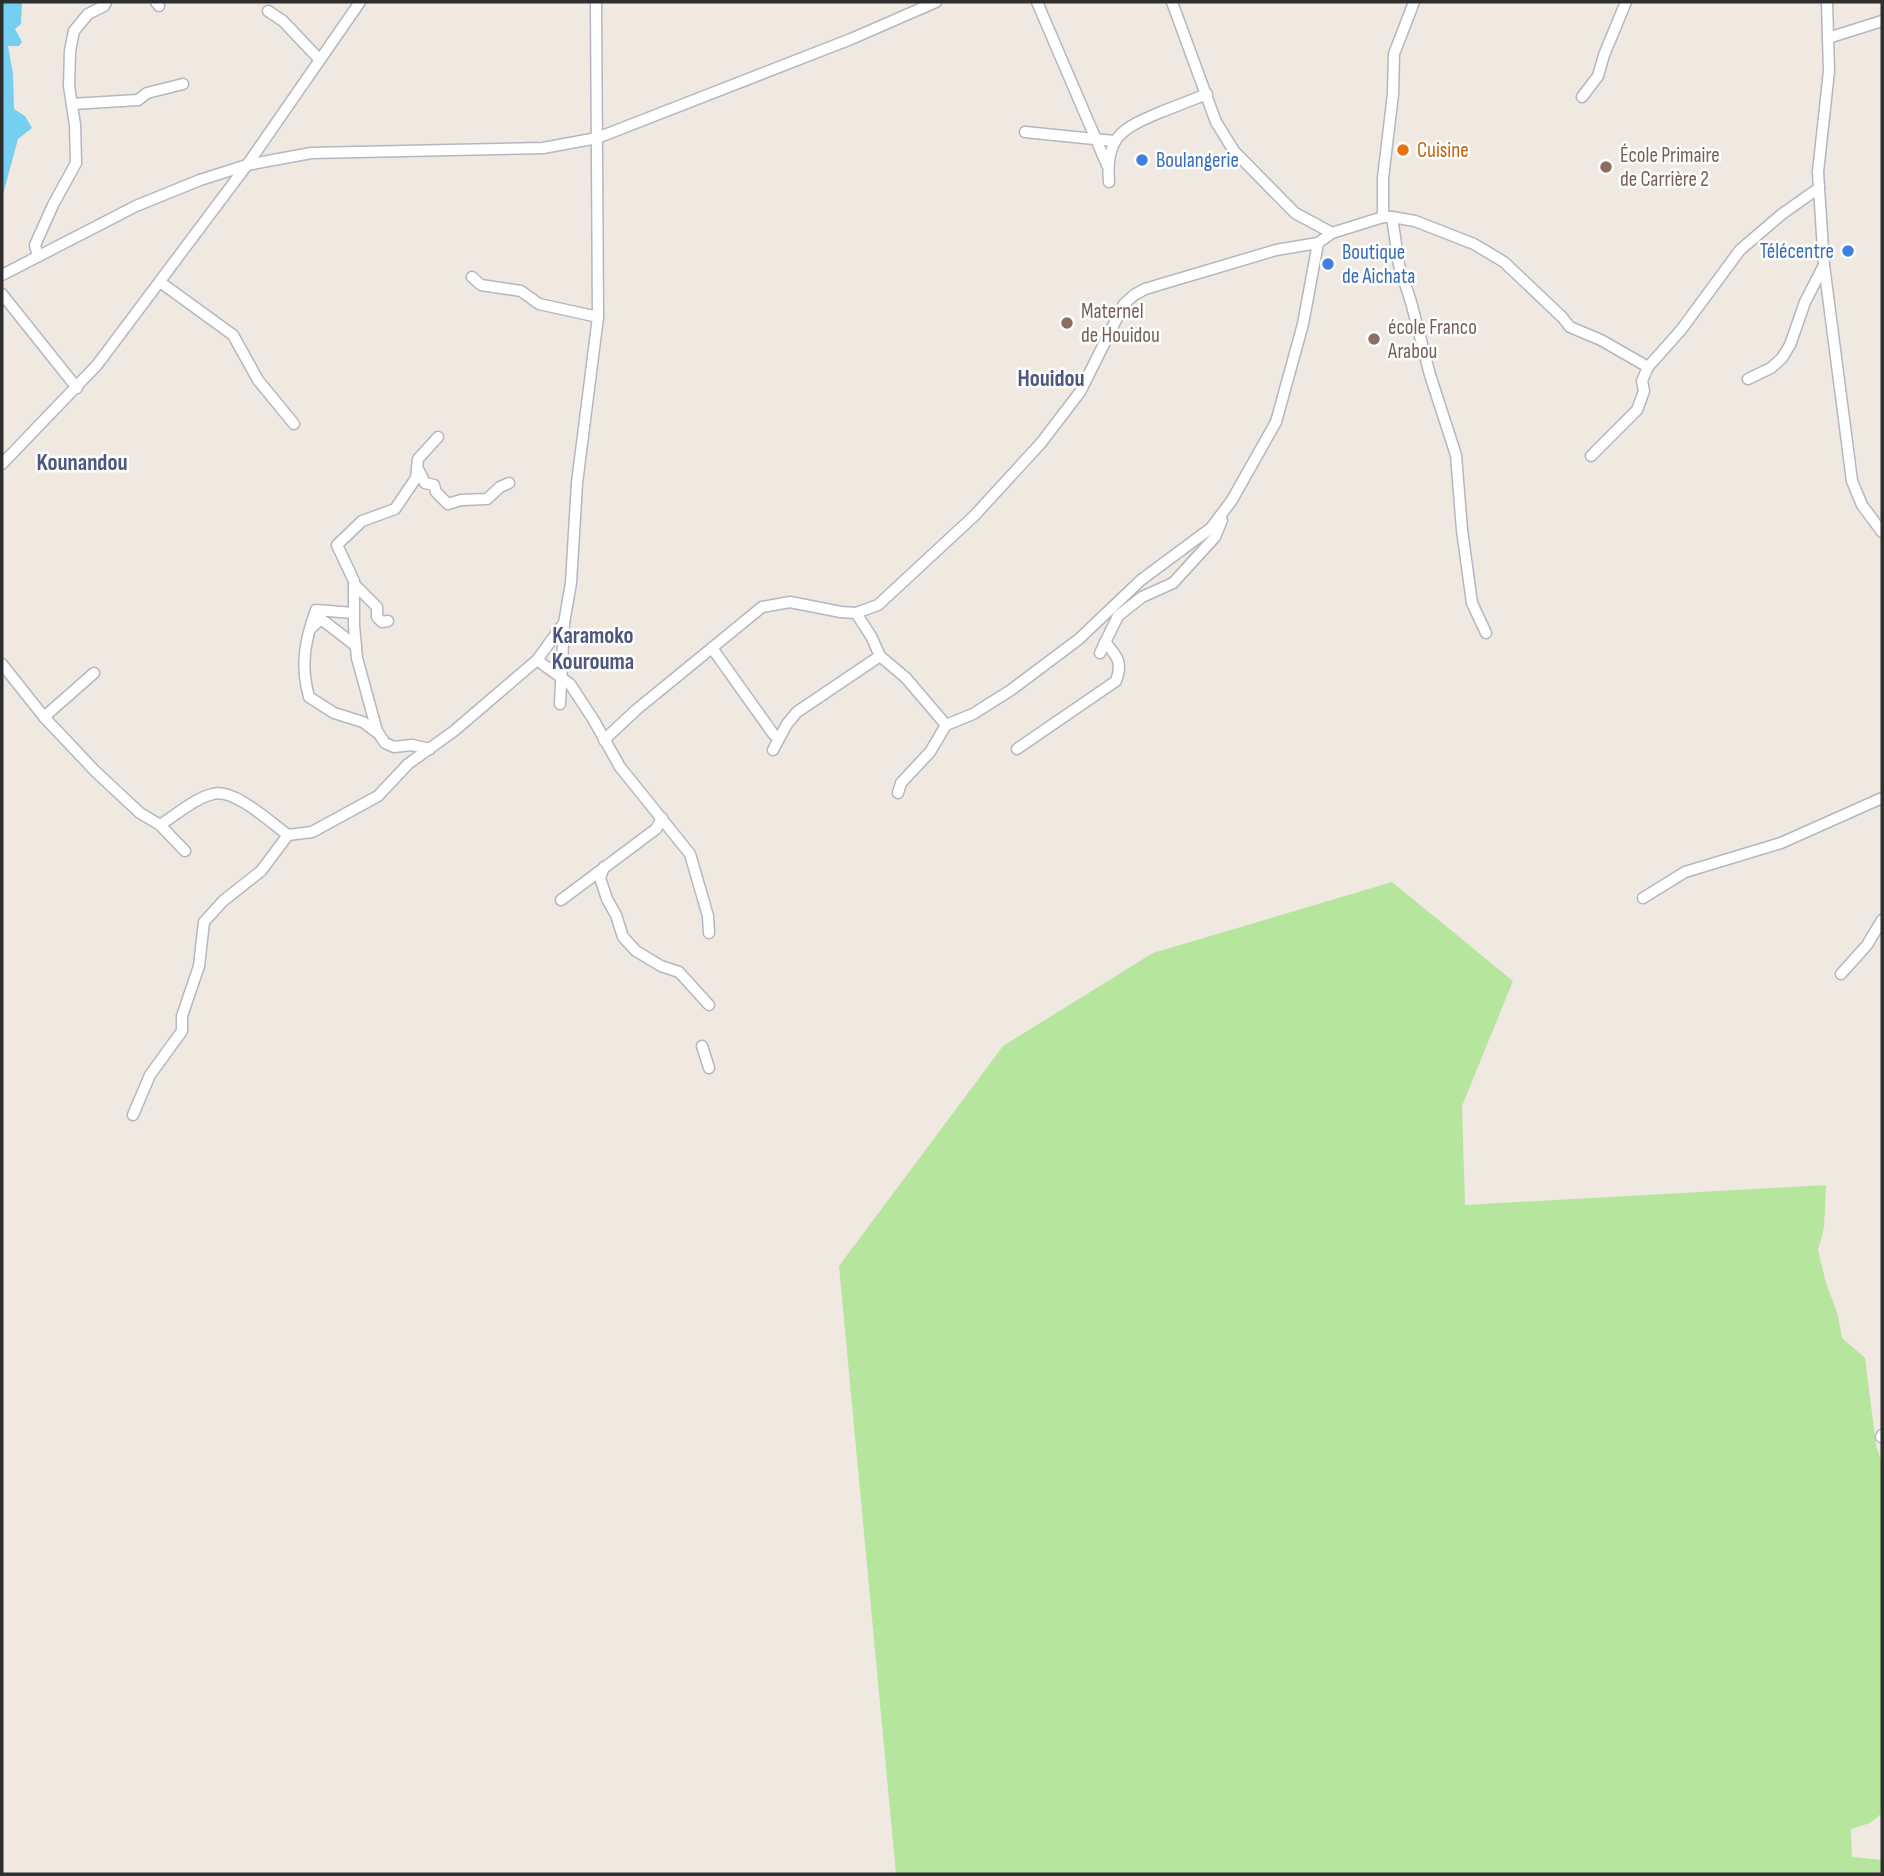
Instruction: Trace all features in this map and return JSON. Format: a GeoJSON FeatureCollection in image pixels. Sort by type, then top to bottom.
{"type":"FeatureCollection","features":[{"type":"Feature","properties":{"kind":"street"},"geometry":{"type":"LineString","coordinates":[[38,256],[35,245],[76,163],[70,51],[74,31],[88,14],[104,6],[106,2]]}},
{"type":"Feature","properties":{"kind":"street"},"geometry":{"type":"LineString","coordinates":[[2,464],[97,365],[247,165],[360,2]]}},
{"type":"Feature","properties":{"kind":"street"},"geometry":{"type":"LineString","coordinates":[[560,704],[564,623],[571,583],[577,483],[598,317],[596,2]]}},
{"type":"Feature","properties":{"kind":"street"},"geometry":{"type":"LineString","coordinates":[[2,275],[136,206],[200,180],[247,165],[311,153],[544,148],[597,138],[851,39],[936,2]]}},
{"type":"Feature","properties":{"kind":"street"},"geometry":{"type":"LineString","coordinates":[[1037,2],[1097,139],[1107,165],[1109,183]]}},
{"type":"Feature","properties":{"kind":"street"},"geometry":{"type":"LineString","coordinates":[[1172,2],[1216,122],[1234,151],[1295,213],[1332,233]]}},
{"type":"Feature","properties":{"kind":"street"},"geometry":{"type":"LineString","coordinates":[[1414,2],[1394,54],[1393,94],[1383,178],[1387,217],[1430,375],[1456,455],[1472,603],[1486,633]]}},
{"type":"Feature","properties":{"kind":"street"},"geometry":{"type":"LineString","coordinates":[[1582,97],[1598,76],[1626,2]]}},
{"type":"Feature","properties":{"kind":"street"},"geometry":{"type":"LineString","coordinates":[[1826,2],[1829,71],[1818,172],[1824,265],[1852,481],[1862,505],[1882,532]]}},
{"type":"Feature","properties":{"kind":"street"},"geometry":{"type":"LineString","coordinates":[[268,11],[283,21],[319,59]]}},
{"type":"Feature","properties":{"kind":"street"},"geometry":{"type":"LineString","coordinates":[[1828,38],[1882,21]]}},
{"type":"Feature","properties":{"kind":"street"},"geometry":{"type":"LineString","coordinates":[[72,104],[138,100],[147,93],[183,84]]}},
{"type":"Feature","properties":{"kind":"street"},"geometry":{"type":"LineString","coordinates":[[1107,165],[1114,141],[1130,125],[1207,94]]}},
{"type":"Feature","properties":{"kind":"street"},"geometry":{"type":"LineString","coordinates":[[1025,132],[1114,141]]}},
{"type":"Feature","properties":{"kind":"street"},"geometry":{"type":"LineString","coordinates":[[1591,456],[1637,410],[1644,391],[1642,381],[1648,367],[1681,330],[1740,250],[1782,214],[1819,188]]}},
{"type":"Feature","properties":{"kind":"street"},"geometry":{"type":"LineString","coordinates":[[604,740],[636,710],[762,607],[790,602],[856,613],[878,606],[974,516],[1041,443],[1080,392],[1125,304],[1145,289],[1276,250],[1318,243],[1332,233],[1387,217],[1415,221],[1484,250],[1504,262],[1570,327],[1601,340],[1648,367]]}},
{"type":"Feature","properties":{"kind":"street"},"geometry":{"type":"LineString","coordinates":[[1100,653],[1118,617],[1142,597],[1173,583],[1215,537],[1229,504],[1276,422],[1303,324],[1318,243]]}},
{"type":"Feature","properties":{"kind":"street"},"geometry":{"type":"LineString","coordinates":[[1748,379],[1771,368],[1782,358],[1824,265]]}},
{"type":"Feature","properties":{"kind":"street"},"geometry":{"type":"LineString","coordinates":[[472,277],[481,285],[521,291],[539,304],[598,317]]}},
{"type":"Feature","properties":{"kind":"street"},"geometry":{"type":"LineString","coordinates":[[160,282],[233,335],[257,380],[294,424]]}},
{"type":"Feature","properties":{"kind":"street"},"geometry":{"type":"LineString","coordinates":[[2,294],[77,388]]}},
{"type":"Feature","properties":{"kind":"street"},"geometry":{"type":"LineString","coordinates":[[388,621],[383,622],[377,617],[377,607],[354,584],[337,545],[362,521],[395,509],[416,478],[418,459],[438,437]]}},
{"type":"Feature","properties":{"kind":"street"},"geometry":{"type":"LineString","coordinates":[[418,468],[425,483],[435,485],[436,492],[449,504],[461,500],[488,499],[499,486],[509,483]]}},
{"type":"Feature","properties":{"kind":"street"},"geometry":{"type":"LineString","coordinates":[[898,793],[901,783],[930,752],[946,725],[973,714],[1001,696],[1079,639],[1141,580],[1204,536],[1229,504]]}},
{"type":"Feature","properties":{"kind":"street"},"geometry":{"type":"LineString","coordinates":[[354,584],[356,646],[366,692],[380,734],[385,743],[394,747],[412,745],[430,749]]}},
{"type":"Feature","properties":{"kind":"street"},"geometry":{"type":"LineString","coordinates":[[354,612],[316,610],[309,629],[303,667],[309,696],[334,713],[363,722],[380,734]]}},
{"type":"Feature","properties":{"kind":"street"},"geometry":{"type":"LineString","coordinates":[[856,613],[880,656],[906,678],[946,725]]}},
{"type":"Feature","properties":{"kind":"street"},"geometry":{"type":"LineString","coordinates":[[309,629],[321,619],[356,646]]}},
{"type":"Feature","properties":{"kind":"street"},"geometry":{"type":"LineString","coordinates":[[160,825],[212,793],[225,793],[242,801],[288,835],[313,832],[378,796],[408,764],[454,732],[537,660],[564,623]]}},
{"type":"Feature","properties":{"kind":"street"},"geometry":{"type":"LineString","coordinates":[[1017,749],[1116,681],[1119,672],[1118,657],[1105,642]]}},
{"type":"Feature","properties":{"kind":"street"},"geometry":{"type":"LineString","coordinates":[[712,648],[774,735]]}},
{"type":"Feature","properties":{"kind":"street"},"geometry":{"type":"LineString","coordinates":[[773,750],[797,712],[880,656]]}},
{"type":"Feature","properties":{"kind":"street"},"geometry":{"type":"LineString","coordinates":[[537,660],[570,684],[620,767],[690,854],[708,916],[709,933]]}},
{"type":"Feature","properties":{"kind":"street"},"geometry":{"type":"LineString","coordinates":[[2,664],[44,717],[139,813],[160,825],[185,851]]}},
{"type":"Feature","properties":{"kind":"street"},"geometry":{"type":"LineString","coordinates":[[44,717],[94,673]]}},
{"type":"Feature","properties":{"kind":"street"},"geometry":{"type":"LineString","coordinates":[[1643,898],[1685,872],[1781,843],[1882,798]]}},
{"type":"Feature","properties":{"kind":"street"},"geometry":{"type":"LineString","coordinates":[[561,900],[656,830],[662,818]]}},
{"type":"Feature","properties":{"kind":"street"},"geometry":{"type":"LineString","coordinates":[[133,1115],[150,1075],[182,1031],[182,1016],[199,966],[204,922],[223,901],[261,871],[288,835]]}},
{"type":"Feature","properties":{"kind":"street"},"geometry":{"type":"LineString","coordinates":[[604,867],[600,878],[607,899],[617,915],[623,937],[636,951],[661,966],[679,972],[709,1005]]}},
{"type":"Feature","properties":{"kind":"street"},"geometry":{"type":"LineString","coordinates":[[1841,974],[1867,945],[1882,920]]}},
{"type":"Feature","properties":{"kind":"street"},"geometry":{"type":"LineString","coordinates":[[702,1046],[709,1068]]}},
{"type":"Feature","properties":{"kind":"green space"},"geometry":{"type":"Polygon","coordinates":[[[1392,882],[1513,981],[1462,1106],[1465,1205],[1826,1185],[1824,1228],[1818,1250],[1838,1315],[1842,1338],[1865,1358],[1876,1445],[1882,1464],[1882,1813],[1870,1823],[1851,1829],[1852,1857],[1882,1860],[1882,1874],[896,1874],[839,1266],[1003,1046],[1153,953],[1392,882]]]}},
{"type":"Feature","properties":{"kind":"water"},"geometry":{"type":"Polygon","coordinates":[[[2,2],[22,2],[21,24],[15,29],[22,42],[19,46],[8,46],[13,74],[14,109],[25,116],[32,128],[18,139],[2,198],[2,2]]]}},
{"type":"Feature","properties":{"kind":"place","name":"Cuisine"},"geometry":{"type":"Point","coordinates":[1403,150]}},
{"type":"Feature","properties":{"kind":"place","name":"Boulangerie"},"geometry":{"type":"Point","coordinates":[1142,160]}},
{"type":"Feature","properties":{"kind":"place","name":"École Primaire de Carrière 2"},"geometry":{"type":"Point","coordinates":[1606,167]}},
{"type":"Feature","properties":{"kind":"place","name":"Télécentre"},"geometry":{"type":"Point","coordinates":[1848,251]}},
{"type":"Feature","properties":{"kind":"place","name":"Boutique de Aichata"},"geometry":{"type":"Point","coordinates":[1328,264]}},
{"type":"Feature","properties":{"kind":"place","name":"Maternel de Houidou"},"geometry":{"type":"Point","coordinates":[1067,323]}},
{"type":"Feature","properties":{"kind":"place","name":"école Franco Arabou"},"geometry":{"type":"Point","coordinates":[1374,339]}},
{"type":"Feature","properties":{"kind":"district","name":"Houidou"},"geometry":{"type":"Point","coordinates":[1051,378]}},
{"type":"Feature","properties":{"kind":"district","name":"Kounandou"},"geometry":{"type":"Point","coordinates":[82,462]}},
{"type":"Feature","properties":{"kind":"district","name":"Karamoko Kourouma"},"geometry":{"type":"Point","coordinates":[593,648]}}]}
